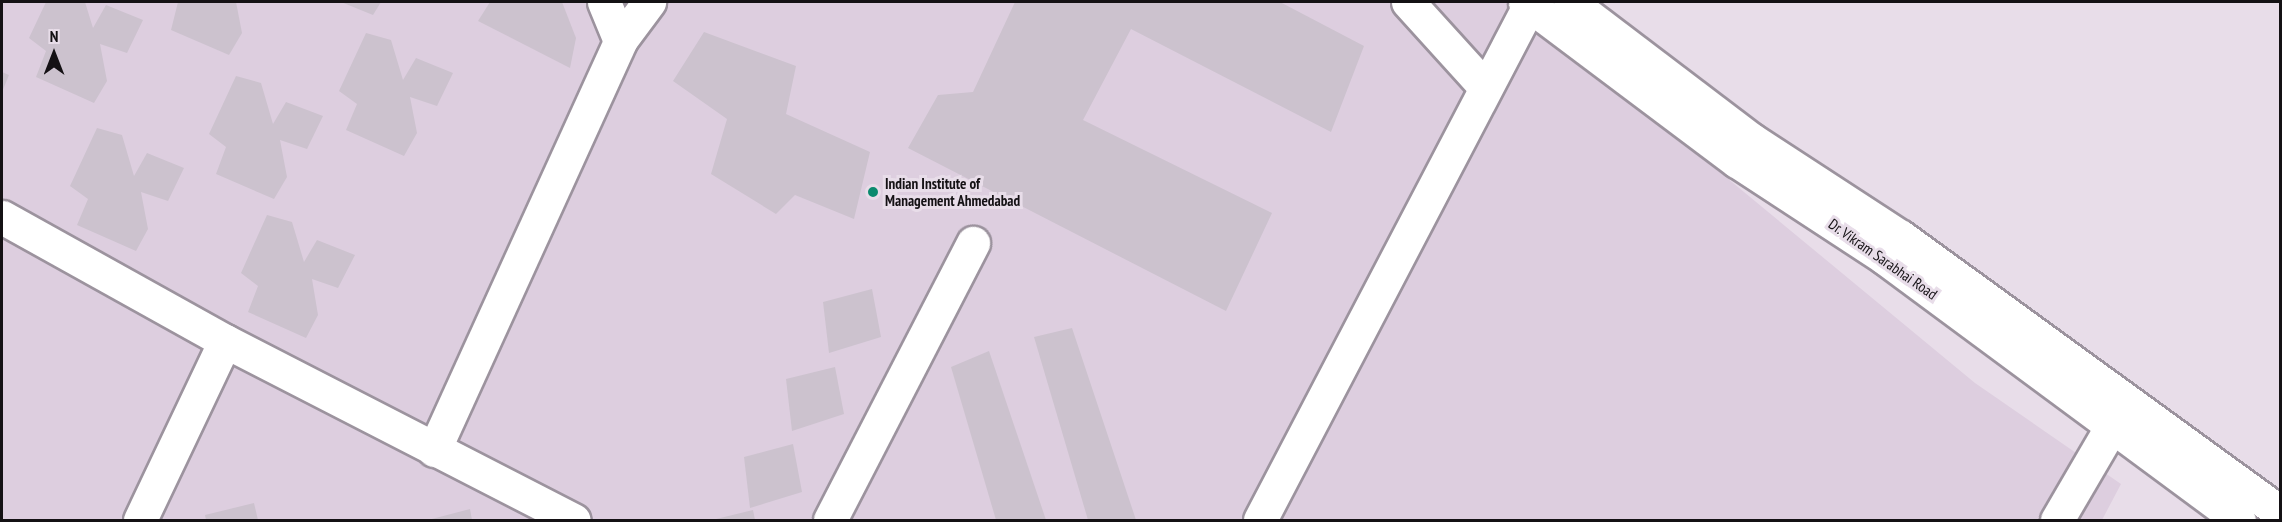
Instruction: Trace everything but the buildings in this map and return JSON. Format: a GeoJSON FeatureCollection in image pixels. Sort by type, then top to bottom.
{"type":"FeatureCollection","features":[{"type":"Feature","properties":{"kind":"main road"},"geometry":{"type":"LineString","coordinates":[[604,2],[620,41]]}},
{"type":"Feature","properties":{"kind":"main road"},"geometry":{"type":"LineString","coordinates":[[434,450],[620,41],[649,2]]}},
{"type":"Feature","properties":{"kind":"main road"},"geometry":{"type":"LineString","coordinates":[[1408,2],[1485,87]]}},
{"type":"Feature","properties":{"kind":"main road","name":"Dr. Vikram Sarabhai Road"},"geometry":{"type":"LineString","coordinates":[[1570,2],[1752,140],[1900,237],[2280,512]]}},
{"type":"Feature","properties":{"kind":"main road"},"geometry":{"type":"LineString","coordinates":[[1260,520],[1528,3]]}},
{"type":"Feature","properties":{"kind":"main road","name":"Dr. Vikram Sarabhai Road"},"geometry":{"type":"LineString","coordinates":[[1528,3],[1737,161],[1885,258],[2113,424],[2239,520]]}},
{"type":"Feature","properties":{"kind":"main road"},"geometry":{"type":"LineString","coordinates":[[2,217],[225,341],[574,520]]}},
{"type":"Feature","properties":{"kind":"main road"},"geometry":{"type":"LineString","coordinates":[[830,520],[973,243]]}},
{"type":"Feature","properties":{"kind":"main road"},"geometry":{"type":"LineString","coordinates":[[140,520],[225,341]]}},
{"type":"Feature","properties":{"kind":"main road"},"geometry":{"type":"LineString","coordinates":[[2057,520],[2113,424]]}},
{"type":"Feature","properties":{"kind":"shaded area","name":"Indian Institute of Management Ahmedabad"},"geometry":{"type":"Polygon","coordinates":[[[2,2],[1514,2],[1975,383],[2121,484],[2102,520],[2,520],[2,2]]]}},
{"type":"Feature","properties":{"kind":"place","name":"Indian Institute of Management Ahmedabad"},"geometry":{"type":"Point","coordinates":[873,192]}}]}
